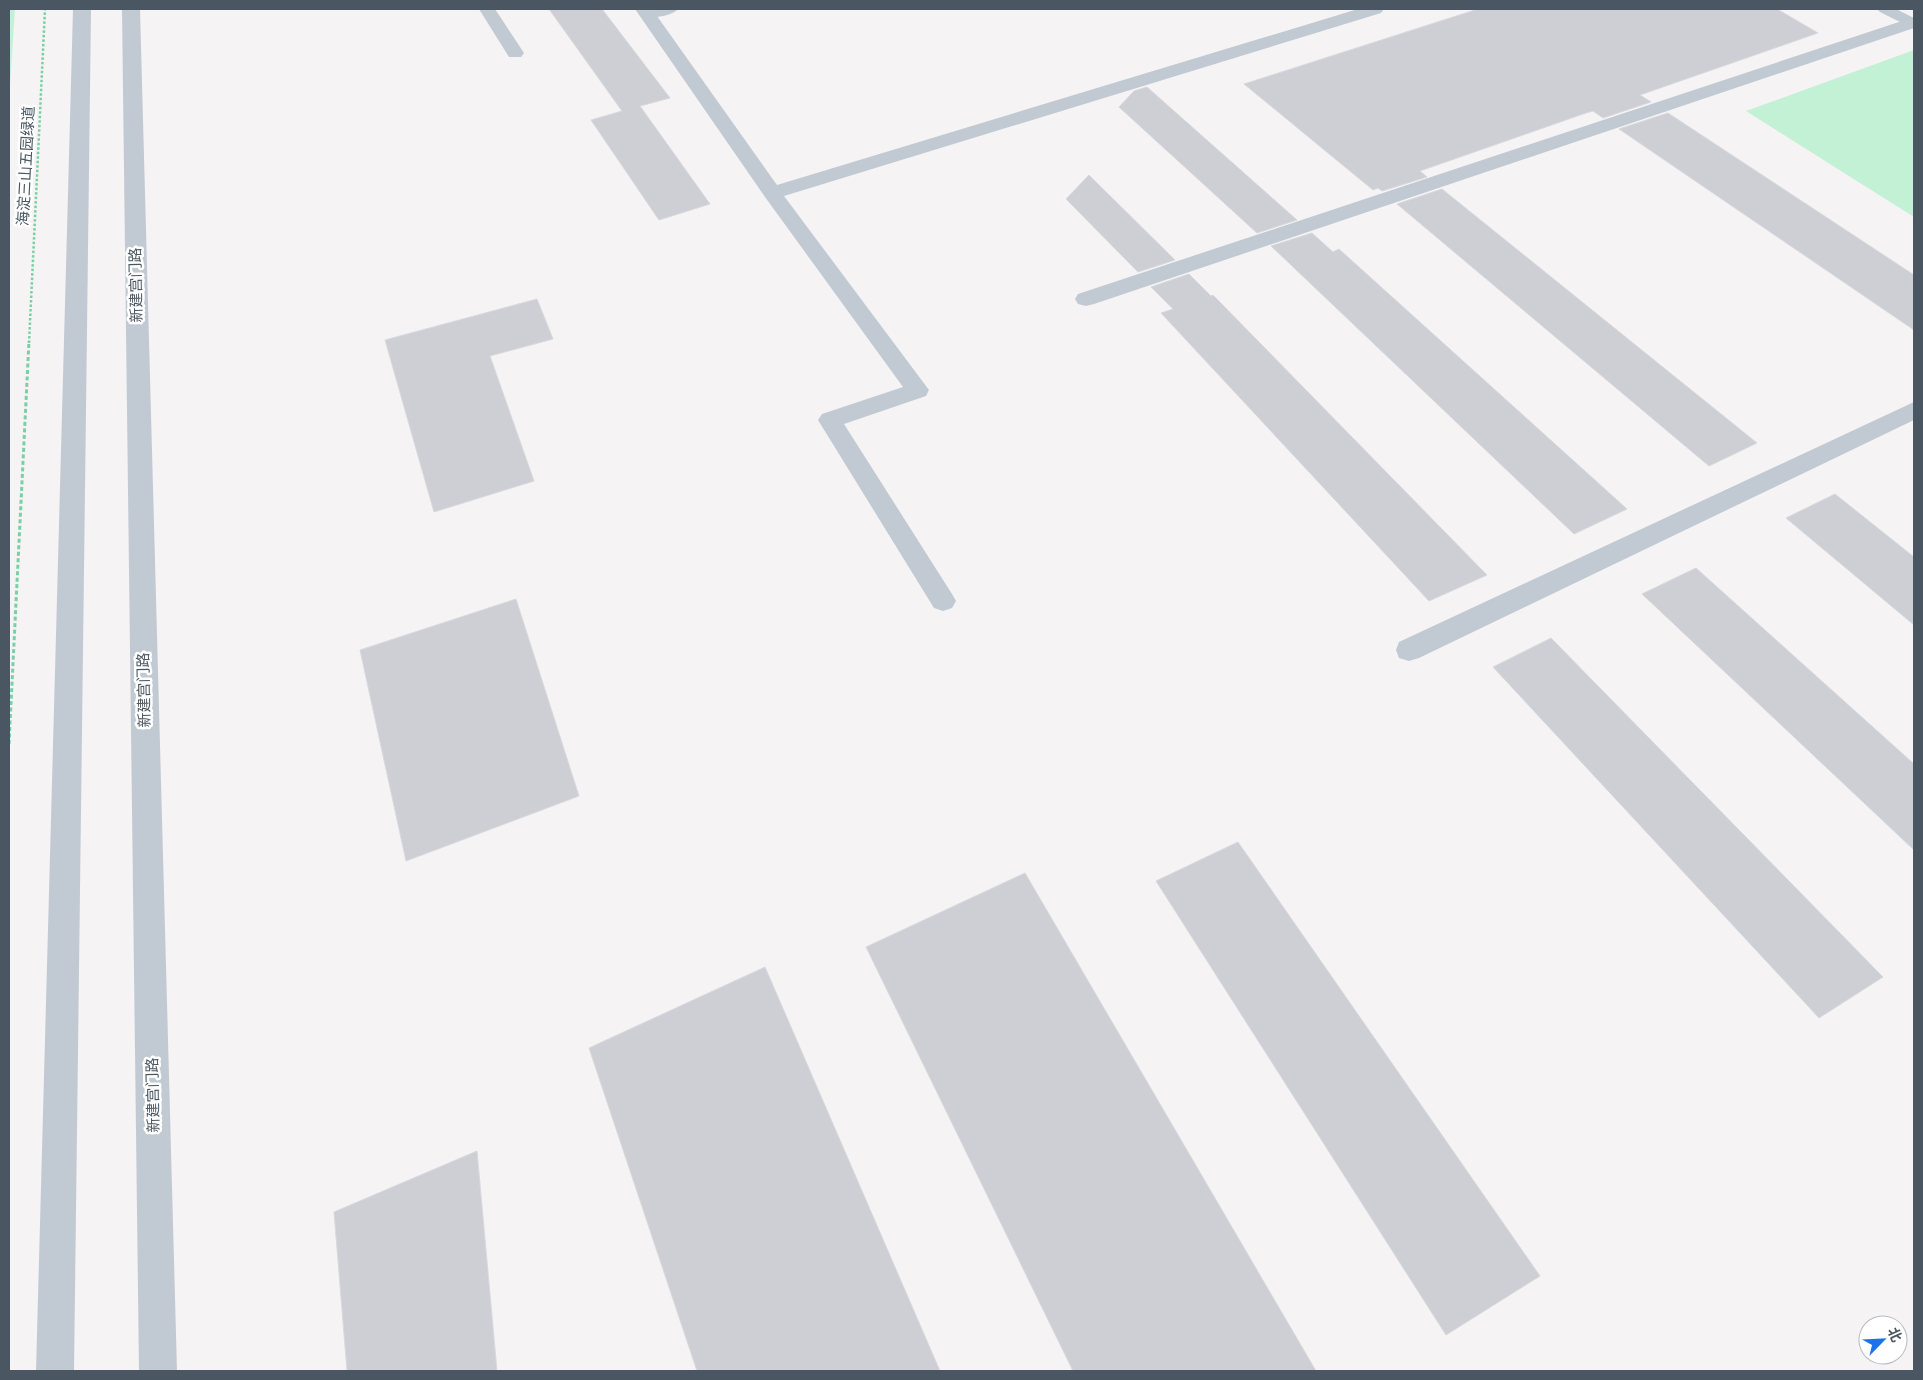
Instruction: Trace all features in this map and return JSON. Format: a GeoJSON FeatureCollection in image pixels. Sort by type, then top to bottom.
{"type":"FeatureCollection","features":[{"type":"Feature","properties":{"kind":"street"},"geometry":{"type":"LineString","coordinates":[[55,1371],[82,9]]}},
{"type":"Feature","properties":{"kind":"street","name":"新建宫门路"},"geometry":{"type":"LineString","coordinates":[[131,9],[158,1371]]}},
{"type":"Feature","properties":{"kind":"street"},"geometry":{"type":"LineString","coordinates":[[487,9],[515,53]]}},
{"type":"Feature","properties":{"kind":"street"},"geometry":{"type":"LineString","coordinates":[[772,193],[1375,9]]}},
{"type":"Feature","properties":{"kind":"street"},"geometry":{"type":"LineString","coordinates":[[646,12],[772,193],[918,390],[830,420],[943,600]]}},
{"type":"Feature","properties":{"kind":"street"},"geometry":{"type":"LineString","coordinates":[[1086,299],[1913,23]]}},
{"type":"Feature","properties":{"kind":"street"},"geometry":{"type":"LineString","coordinates":[[1409,650],[1914,410]]}},
{"type":"Feature","properties":{"kind":"lane"},"geometry":{"type":"LineString","coordinates":[[646,12],[670,9]]}},
{"type":"Feature","properties":{"kind":"lane"},"geometry":{"type":"LineString","coordinates":[[1885,9],[1913,23]]}},
{"type":"Feature","properties":{"kind":"path","name":"海淀三山五园绿道"},"geometry":{"type":"LineString","coordinates":[[9,744],[45,9]]}},
{"type":"Feature","properties":{"kind":"green space"},"geometry":{"type":"Polygon","coordinates":[[[9,9],[15,9],[9,100],[9,9]]]}},
{"type":"Feature","properties":{"kind":"green space"},"geometry":{"type":"Polygon","coordinates":[[[1914,50],[1914,217],[1746,111],[1914,50]]]}},
{"type":"Feature","properties":{"kind":"building"},"geometry":{"type":"Polygon","coordinates":[[[549,9],[602,9],[670,98],[640,106],[710,204],[659,220],[591,120],[622,111],[549,9]]]}},
{"type":"Feature","properties":{"kind":"building"},"geometry":{"type":"Polygon","coordinates":[[[1478,9],[1777,9],[1818,33],[1640,95],[1651,102],[1603,118],[1593,111],[1586,113],[1420,171],[1427,177],[1382,191],[1378,188],[1373,190],[1244,84],[1478,9]]]}},
{"type":"Feature","properties":{"kind":"building"},"geometry":{"type":"Polygon","coordinates":[[[1147,87],[1297,220],[1257,233],[1119,107],[1134,91],[1147,87]]]}},
{"type":"Feature","properties":{"kind":"building"},"geometry":{"type":"Polygon","coordinates":[[[1668,113],[1914,275],[1914,330],[1619,129],[1668,113]]]}},
{"type":"Feature","properties":{"kind":"building"},"geometry":{"type":"Polygon","coordinates":[[[1089,175],[1175,260],[1138,272],[1066,199],[1089,175]]]}},
{"type":"Feature","properties":{"kind":"building"},"geometry":{"type":"Polygon","coordinates":[[[1442,189],[1757,443],[1709,466],[1397,204],[1442,189]]]}},
{"type":"Feature","properties":{"kind":"building"},"geometry":{"type":"Polygon","coordinates":[[[1312,233],[1333,252],[1339,249],[1627,509],[1574,534],[1271,246],[1312,233]]]}},
{"type":"Feature","properties":{"kind":"building"},"geometry":{"type":"Polygon","coordinates":[[[1189,274],[1211,296],[1213,295],[1487,575],[1429,601],[1161,313],[1173,309],[1151,287],[1189,274]]]}},
{"type":"Feature","properties":{"kind":"building"},"geometry":{"type":"Polygon","coordinates":[[[537,299],[553,339],[490,356],[534,481],[434,512],[385,340],[537,299]]]}},
{"type":"Feature","properties":{"kind":"building"},"geometry":{"type":"Polygon","coordinates":[[[1835,494],[1914,557],[1914,625],[1786,518],[1835,494]]]}},
{"type":"Feature","properties":{"kind":"building"},"geometry":{"type":"Polygon","coordinates":[[[1696,568],[1914,764],[1914,850],[1642,594],[1696,568]]]}},
{"type":"Feature","properties":{"kind":"building"},"geometry":{"type":"Polygon","coordinates":[[[516,599],[579,796],[406,861],[360,650],[516,599]]]}},
{"type":"Feature","properties":{"kind":"building"},"geometry":{"type":"Polygon","coordinates":[[[1551,638],[1883,977],[1819,1018],[1493,667],[1551,638]]]}},
{"type":"Feature","properties":{"kind":"building"},"geometry":{"type":"Polygon","coordinates":[[[1238,842],[1540,1276],[1446,1335],[1156,881],[1238,842]]]}},
{"type":"Feature","properties":{"kind":"building"},"geometry":{"type":"Polygon","coordinates":[[[1025,873],[1316,1371],[1073,1371],[866,947],[1025,873]]]}},
{"type":"Feature","properties":{"kind":"building"},"geometry":{"type":"Polygon","coordinates":[[[765,967],[940,1371],[697,1371],[589,1048],[765,967]]]}},
{"type":"Feature","properties":{"kind":"building"},"geometry":{"type":"Polygon","coordinates":[[[477,1151],[497,1371],[347,1371],[334,1212],[477,1151]]]}}]}
